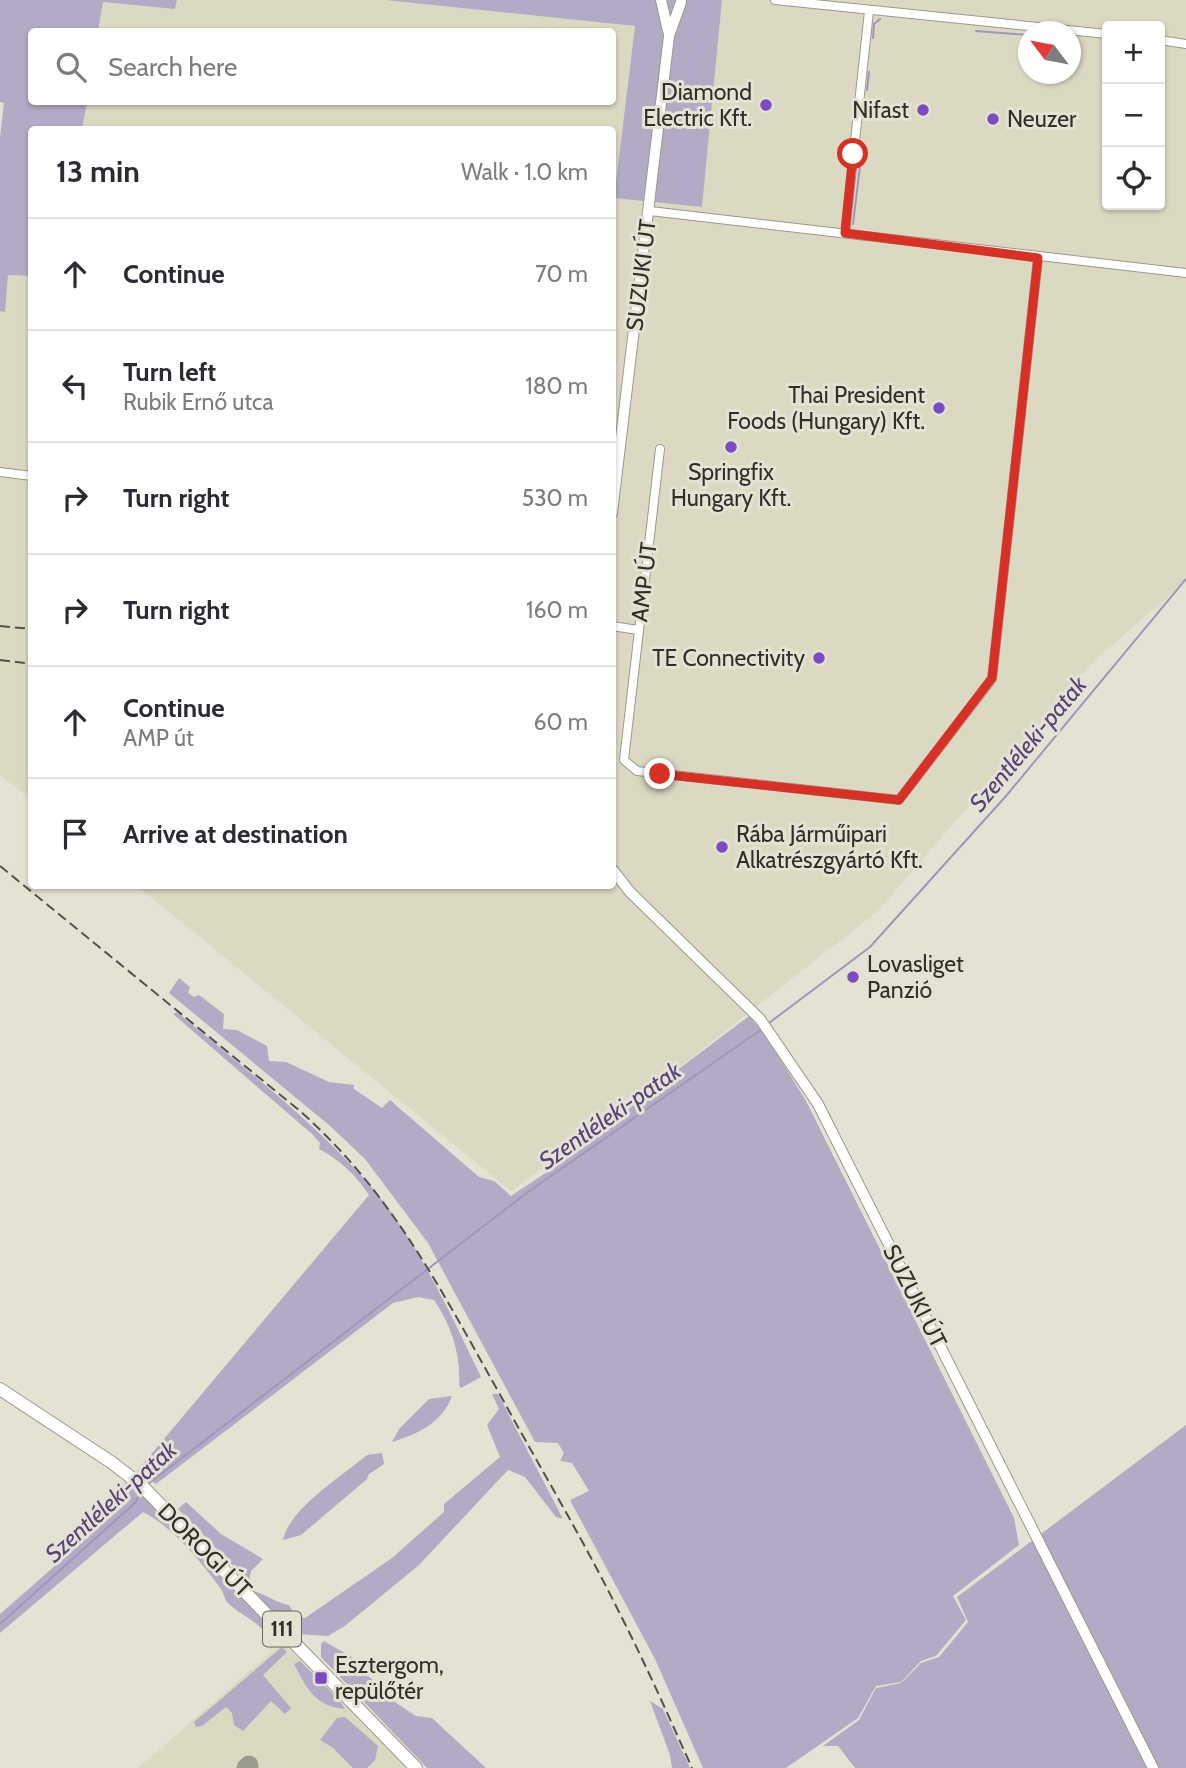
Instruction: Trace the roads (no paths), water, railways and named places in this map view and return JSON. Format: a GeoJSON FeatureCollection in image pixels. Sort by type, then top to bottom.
{"type":"FeatureCollection","features":[{"type":"Feature","properties":{"kind":"main road"},"geometry":{"type":"LineString","coordinates":[[662,0],[672,4],[683,1]]}},
{"type":"Feature","properties":{"kind":"main road"},"geometry":{"type":"LineString","coordinates":[[662,0],[669,37]]}},
{"type":"Feature","properties":{"kind":"main road"},"geometry":{"type":"LineString","coordinates":[[669,37],[683,1]]}},
{"type":"Feature","properties":{"kind":"main road","name":"SUZUKI ÚT"},"geometry":{"type":"LineString","coordinates":[[616,481],[669,37]]}},
{"type":"Feature","properties":{"kind":"main road","name":"SUZUKI ÚT"},"geometry":{"type":"LineString","coordinates":[[616,874],[630,892],[760,1019],[818,1104],[1153,1768]]}},
{"type":"Feature","properties":{"kind":"main road","name":"DOROGI ÚT"},"geometry":{"type":"LineString","coordinates":[[0,1388],[144,1489],[416,1768]]}},
{"type":"Feature","properties":{"kind":"street"},"geometry":{"type":"LineString","coordinates":[[775,0],[1102,34]]}},
{"type":"Feature","properties":{"kind":"street"},"geometry":{"type":"LineString","coordinates":[[845,233],[869,11]]}},
{"type":"Feature","properties":{"kind":"street"},"geometry":{"type":"LineString","coordinates":[[1165,41],[1186,44]]}},
{"type":"Feature","properties":{"kind":"street"},"geometry":{"type":"LineString","coordinates":[[650,211],[1038,258],[1186,273]]}},
{"type":"Feature","properties":{"kind":"street","name":"AMP ÚT"},"geometry":{"type":"LineString","coordinates":[[660,449],[624,760],[627,766],[637,771],[899,800],[992,678],[1038,258]]}},
{"type":"Feature","properties":{"kind":"street"},"geometry":{"type":"LineString","coordinates":[[0,472],[28,475]]}},
{"type":"Feature","properties":{"kind":"street"},"geometry":{"type":"LineString","coordinates":[[616,626],[638,629]]}},
{"type":"Feature","properties":{"kind":"waterway"},"geometry":{"type":"LineString","coordinates":[[873,38],[874,24],[880,19]]}},
{"type":"Feature","properties":{"kind":"waterway"},"geometry":{"type":"LineString","coordinates":[[976,31],[1018,34]]}},
{"type":"Feature","properties":{"kind":"waterway"},"geometry":{"type":"LineString","coordinates":[[867,90],[869,72]]}},
{"type":"Feature","properties":{"kind":"waterway"},"geometry":{"type":"LineString","coordinates":[[853,224],[860,166]]}},
{"type":"Feature","properties":{"kind":"waterway","name":"Szentléleki-patak"},"geometry":{"type":"LineString","coordinates":[[769,1023],[870,947],[1006,796],[1186,579]]}},
{"type":"Feature","properties":{"kind":"waterway","name":"Szentléleki-patak"},"geometry":{"type":"LineString","coordinates":[[148,1484],[528,1192],[762,1029]]}},
{"type":"Feature","properties":{"kind":"waterway","name":"Szentléleki-patak"},"geometry":{"type":"LineString","coordinates":[[0,1624],[136,1502],[140,1493]]}},
{"type":"Feature","properties":{"kind":"railway"},"geometry":{"type":"LineString","coordinates":[[0,626],[28,629]]}},
{"type":"Feature","properties":{"kind":"railway"},"geometry":{"type":"LineString","coordinates":[[0,660],[28,664]]}},
{"type":"Feature","properties":{"kind":"railway"},"geometry":{"type":"LineString","coordinates":[[0,866],[28,889]]}},
{"type":"Feature","properties":{"kind":"railway"},"geometry":{"type":"LineString","coordinates":[[28,889],[300,1111],[363,1176],[414,1246],[437,1283],[592,1560],[639,1652],[692,1768]]}},
{"type":"Feature","properties":{"kind":"place","name":"Diamond Electric Kft."},"geometry":{"type":"Point","coordinates":[766,105]}},
{"type":"Feature","properties":{"kind":"place","name":"Nifast"},"geometry":{"type":"Point","coordinates":[923,110]}},
{"type":"Feature","properties":{"kind":"place","name":"Neuzer"},"geometry":{"type":"Point","coordinates":[993,119]}},
{"type":"Feature","properties":{"kind":"place","name":"Thai President Foods (Hungary) Kft."},"geometry":{"type":"Point","coordinates":[939,408]}},
{"type":"Feature","properties":{"kind":"place","name":"Springfix Hungary Kft."},"geometry":{"type":"Point","coordinates":[731,447]}},
{"type":"Feature","properties":{"kind":"place","name":"TE Connectivity"},"geometry":{"type":"Point","coordinates":[819,658]}},
{"type":"Feature","properties":{"kind":"place","name":"Rába Járműipari Alkatrészgyártó Kft."},"geometry":{"type":"Point","coordinates":[722,847]}},
{"type":"Feature","properties":{"kind":"place","name":"Lovasliget Panzió"},"geometry":{"type":"Point","coordinates":[853,977]}},
{"type":"Feature","properties":{"kind":"place","name":"Esztergom, repülőtér"},"geometry":{"type":"Point","coordinates":[321,1678]}}]}
